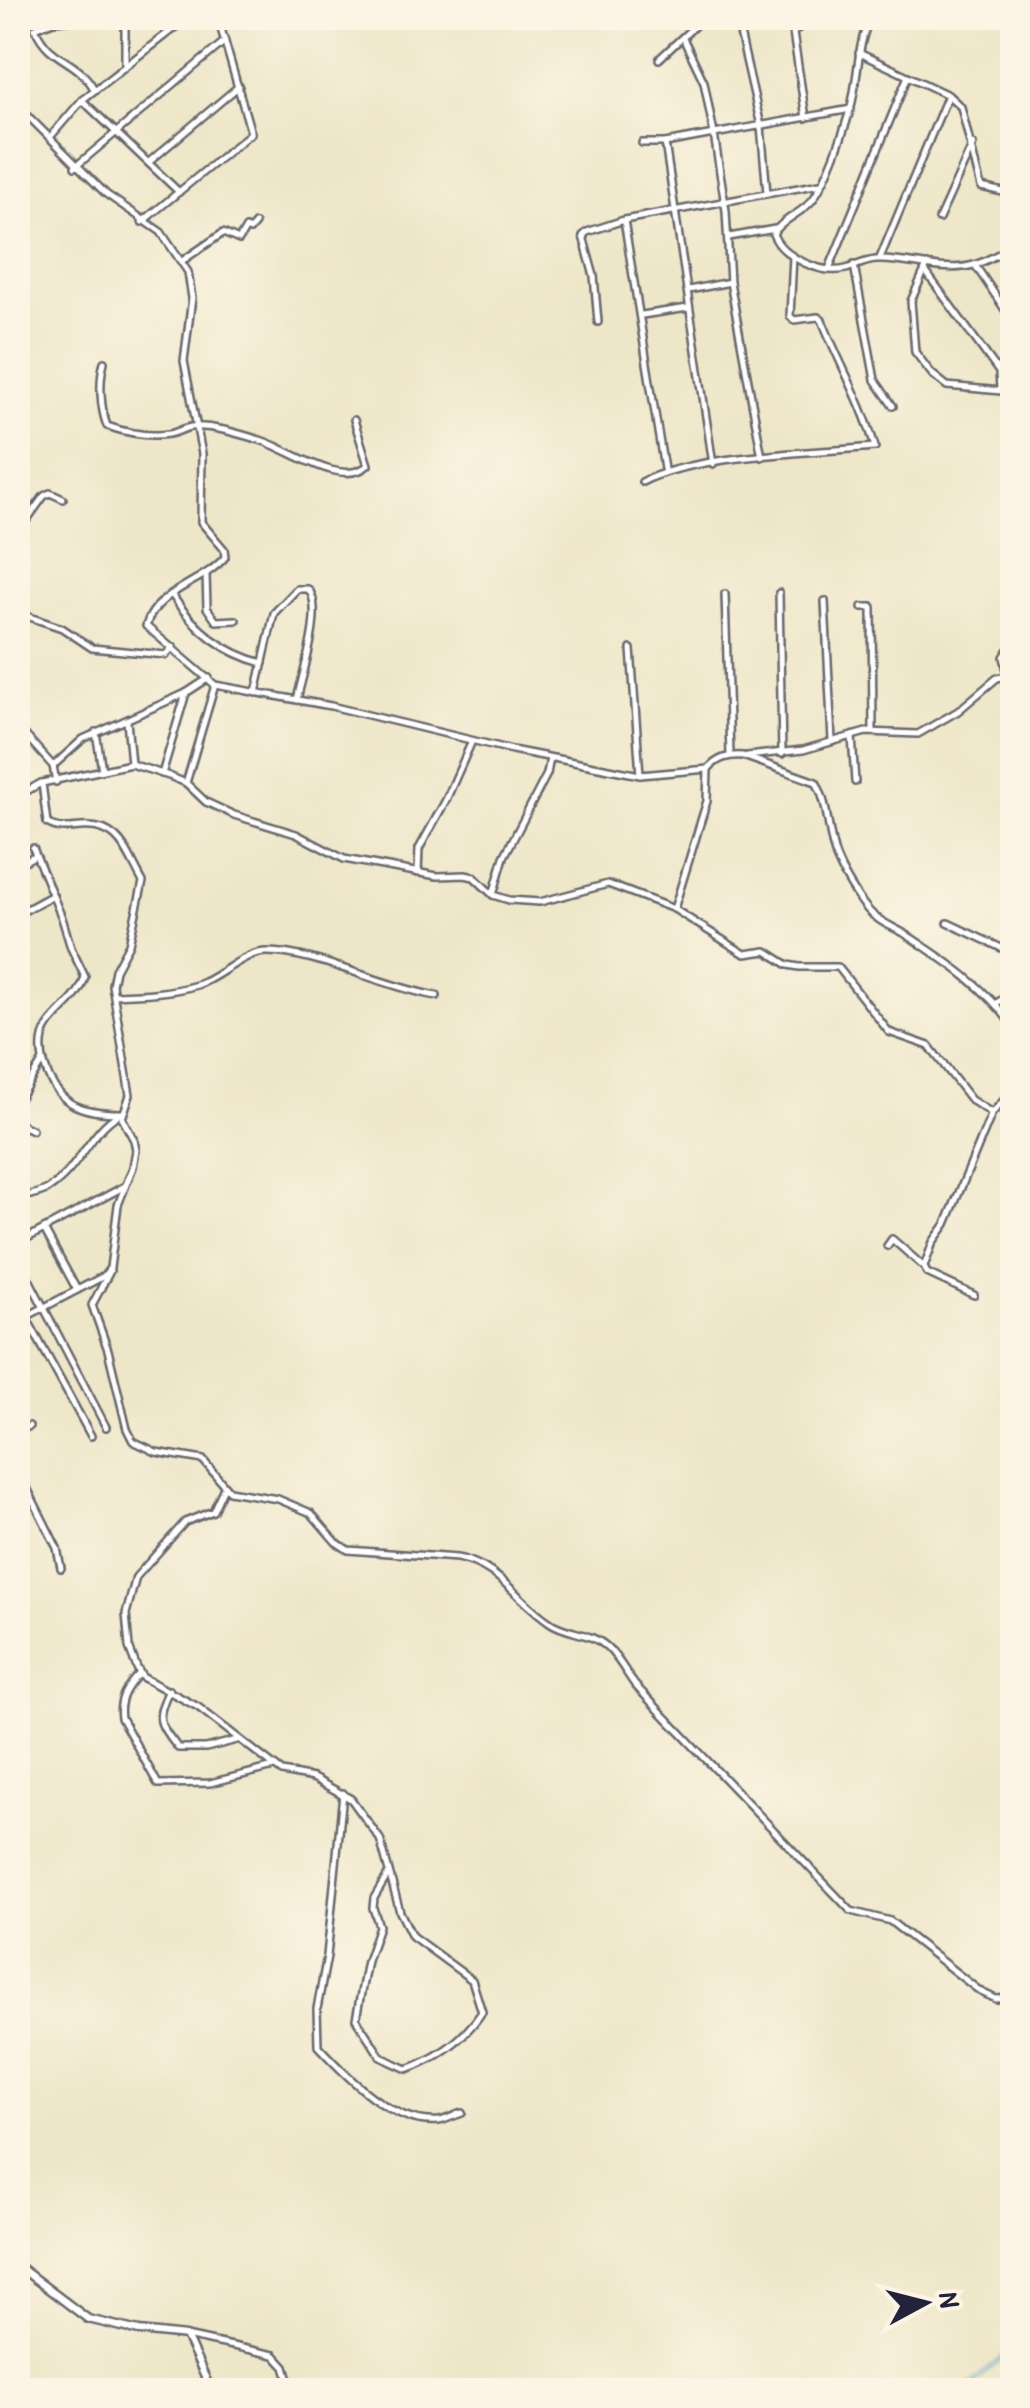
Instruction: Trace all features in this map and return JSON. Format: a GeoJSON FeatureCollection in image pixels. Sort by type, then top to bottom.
{"type":"FeatureCollection","features":[{"type":"Feature","properties":{"kind":"street"},"geometry":{"type":"LineString","coordinates":[[86,18],[52,19],[35,28],[51,54],[79,67],[94,89]]}},
{"type":"Feature","properties":{"kind":"street"},"geometry":{"type":"LineString","coordinates":[[125,18],[125,65]]}},
{"type":"Feature","properties":{"kind":"street"},"geometry":{"type":"LineString","coordinates":[[50,138],[94,89],[188,18]]}},
{"type":"Feature","properties":{"kind":"street"},"geometry":{"type":"LineString","coordinates":[[142,222],[251,133],[218,18]]}},
{"type":"Feature","properties":{"kind":"street"},"geometry":{"type":"LineString","coordinates":[[659,59],[703,18]]}},
{"type":"Feature","properties":{"kind":"street"},"geometry":{"type":"LineString","coordinates":[[806,118],[792,33],[803,24],[848,18]]}},
{"type":"Feature","properties":{"kind":"street"},"geometry":{"type":"LineString","coordinates":[[728,236],[776,229],[812,202],[851,109],[859,53],[870,18]]}},
{"type":"Feature","properties":{"kind":"street"},"geometry":{"type":"LineString","coordinates":[[739,29],[760,126],[767,195]]}},
{"type":"Feature","properties":{"kind":"street"},"geometry":{"type":"LineString","coordinates":[[682,38],[704,82],[714,134],[730,282],[762,457]]}},
{"type":"Feature","properties":{"kind":"street"},"geometry":{"type":"LineString","coordinates":[[75,166],[225,41]]}},
{"type":"Feature","properties":{"kind":"street"},"geometry":{"type":"LineString","coordinates":[[859,53],[948,95],[962,107],[981,187],[1012,194]]}},
{"type":"Feature","properties":{"kind":"street"},"geometry":{"type":"LineString","coordinates":[[828,269],[908,76]]}},
{"type":"Feature","properties":{"kind":"street"},"geometry":{"type":"LineString","coordinates":[[148,162],[238,86]]}},
{"type":"Feature","properties":{"kind":"street"},"geometry":{"type":"LineString","coordinates":[[879,260],[948,95]]}},
{"type":"Feature","properties":{"kind":"street"},"geometry":{"type":"LineString","coordinates":[[82,100],[179,192]]}},
{"type":"Feature","properties":{"kind":"street"},"geometry":{"type":"LineString","coordinates":[[18,106],[75,166],[142,222],[161,232],[188,272],[192,298],[184,361],[198,428],[203,480],[200,522],[224,549],[225,557],[215,570],[172,594],[150,613],[146,626],[216,685],[640,775],[708,769]]}},
{"type":"Feature","properties":{"kind":"street"},"geometry":{"type":"LineString","coordinates":[[642,143],[665,143],[851,109]]}},
{"type":"Feature","properties":{"kind":"street"},"geometry":{"type":"LineString","coordinates":[[665,143],[713,464]]}},
{"type":"Feature","properties":{"kind":"street"},"geometry":{"type":"LineString","coordinates":[[940,219],[973,144]]}},
{"type":"Feature","properties":{"kind":"street"},"geometry":{"type":"LineString","coordinates":[[598,322],[594,276],[583,236],[595,228],[820,184]]}},
{"type":"Feature","properties":{"kind":"street"},"geometry":{"type":"LineString","coordinates":[[624,220],[664,470]]}},
{"type":"Feature","properties":{"kind":"street"},"geometry":{"type":"LineString","coordinates":[[182,261],[216,236],[223,234],[239,240],[246,228],[250,230],[255,224]]}},
{"type":"Feature","properties":{"kind":"street"},"geometry":{"type":"LineString","coordinates":[[776,229],[774,239],[792,256],[828,269],[879,260],[927,269],[955,268],[975,265],[1012,247]]}},
{"type":"Feature","properties":{"kind":"street"},"geometry":{"type":"LineString","coordinates":[[642,482],[664,470],[875,447],[868,420],[842,372],[822,320],[794,320],[790,316],[792,256]]}},
{"type":"Feature","properties":{"kind":"street"},"geometry":{"type":"LineString","coordinates":[[854,265],[875,380],[893,406]]}},
{"type":"Feature","properties":{"kind":"street"},"geometry":{"type":"LineString","coordinates":[[975,265],[1012,320]]}},
{"type":"Feature","properties":{"kind":"street"},"geometry":{"type":"LineString","coordinates":[[927,269],[999,372],[1000,389]]}},
{"type":"Feature","properties":{"kind":"street"},"geometry":{"type":"LineString","coordinates":[[927,269],[912,301],[915,352],[947,386],[1012,392]]}},
{"type":"Feature","properties":{"kind":"street"},"geometry":{"type":"LineString","coordinates":[[688,290],[730,282]]}},
{"type":"Feature","properties":{"kind":"street"},"geometry":{"type":"LineString","coordinates":[[641,316],[688,308]]}},
{"type":"Feature","properties":{"kind":"street"},"geometry":{"type":"LineString","coordinates":[[104,362],[101,375],[107,426],[145,435],[198,428],[266,442],[333,472],[356,472],[368,464],[354,420]]}},
{"type":"Feature","properties":{"kind":"street"},"geometry":{"type":"LineString","coordinates":[[18,532],[44,496],[50,493],[63,499]]}},
{"type":"Feature","properties":{"kind":"street"},"geometry":{"type":"LineString","coordinates":[[206,574],[210,614],[216,621],[236,620]]}},
{"type":"Feature","properties":{"kind":"street"},"geometry":{"type":"LineString","coordinates":[[256,693],[274,613],[297,589],[308,589],[315,596],[316,614],[297,700]]}},
{"type":"Feature","properties":{"kind":"street"},"geometry":{"type":"LineString","coordinates":[[779,593],[782,754]]}},
{"type":"Feature","properties":{"kind":"street"},"geometry":{"type":"LineString","coordinates":[[172,594],[182,610],[234,656],[262,664]]}},
{"type":"Feature","properties":{"kind":"street"},"geometry":{"type":"LineString","coordinates":[[725,594],[730,755]]}},
{"type":"Feature","properties":{"kind":"street"},"geometry":{"type":"LineString","coordinates":[[825,600],[832,742]]}},
{"type":"Feature","properties":{"kind":"street"},"geometry":{"type":"LineString","coordinates":[[862,607],[872,607],[873,732]]}},
{"type":"Feature","properties":{"kind":"street"},"geometry":{"type":"LineString","coordinates":[[18,613],[62,628],[92,648],[166,656],[173,647]]}},
{"type":"Feature","properties":{"kind":"street"},"geometry":{"type":"LineString","coordinates":[[674,909],[703,818],[708,769],[715,761],[730,755],[782,754],[873,732],[918,734],[958,711],[997,678],[1010,675],[1004,657],[1012,645]]}},
{"type":"Feature","properties":{"kind":"street"},"geometry":{"type":"LineString","coordinates":[[631,649],[640,775]]}},
{"type":"Feature","properties":{"kind":"street"},"geometry":{"type":"LineString","coordinates":[[53,766],[83,738],[186,694],[209,678]]}},
{"type":"Feature","properties":{"kind":"street"},"geometry":{"type":"LineString","coordinates":[[186,783],[216,685]]}},
{"type":"Feature","properties":{"kind":"street"},"geometry":{"type":"LineString","coordinates":[[162,774],[186,694]]}},
{"type":"Feature","properties":{"kind":"street"},"geometry":{"type":"LineString","coordinates":[[127,720],[131,764]]}},
{"type":"Feature","properties":{"kind":"street"},"geometry":{"type":"LineString","coordinates":[[18,727],[53,766],[56,782]]}},
{"type":"Feature","properties":{"kind":"street"},"geometry":{"type":"LineString","coordinates":[[96,732],[102,770]]}},
{"type":"Feature","properties":{"kind":"street"},"geometry":{"type":"LineString","coordinates":[[852,736],[855,782]]}},
{"type":"Feature","properties":{"kind":"street"},"geometry":{"type":"LineString","coordinates":[[418,873],[420,849],[472,740]]}},
{"type":"Feature","properties":{"kind":"street"},"geometry":{"type":"LineString","coordinates":[[743,756],[816,782],[822,792],[837,857],[866,908],[875,918],[894,926],[958,970],[997,1004],[1012,1025]]}},
{"type":"Feature","properties":{"kind":"street"},"geometry":{"type":"LineString","coordinates":[[493,895],[504,856],[547,774],[550,758]]}},
{"type":"Feature","properties":{"kind":"street"},"geometry":{"type":"LineString","coordinates":[[18,796],[42,783],[131,764],[186,783],[206,802],[296,834],[344,859],[418,873],[465,874],[493,895],[508,900],[540,902],[608,884],[674,909],[745,954],[766,952],[788,966],[838,967],[889,1032],[929,1046],[971,1100],[992,1112]]}},
{"type":"Feature","properties":{"kind":"street"},"geometry":{"type":"LineString","coordinates":[[18,1198],[46,1190],[66,1174],[102,1124],[122,1112],[130,1101],[114,995],[115,970],[129,944],[143,882],[124,847],[107,828],[59,829],[48,824],[42,783]]}},
{"type":"Feature","properties":{"kind":"street"},"geometry":{"type":"LineString","coordinates":[[18,865],[33,852],[85,977],[81,991],[48,1027],[42,1042],[42,1062],[71,1104],[102,1112],[122,1112]]}},
{"type":"Feature","properties":{"kind":"street"},"geometry":{"type":"LineString","coordinates":[[18,914],[53,895]]}},
{"type":"Feature","properties":{"kind":"street"},"geometry":{"type":"LineString","coordinates":[[948,923],[1012,952]]}},
{"type":"Feature","properties":{"kind":"street"},"geometry":{"type":"LineString","coordinates":[[114,995],[155,993],[200,984],[266,952],[307,959],[437,996]]}},
{"type":"Feature","properties":{"kind":"street"},"geometry":{"type":"LineString","coordinates":[[997,1004],[1012,992]]}},
{"type":"Feature","properties":{"kind":"street"},"geometry":{"type":"LineString","coordinates":[[924,1267],[992,1112],[1007,1097],[1012,1055]]}},
{"type":"Feature","properties":{"kind":"street"},"geometry":{"type":"LineString","coordinates":[[18,1100],[42,1062]]}},
{"type":"Feature","properties":{"kind":"street"},"geometry":{"type":"LineString","coordinates":[[122,1112],[136,1150],[118,1206],[106,1283],[92,1305],[133,1441],[156,1452],[203,1460],[224,1487],[237,1493],[278,1500],[310,1512],[348,1550],[474,1560],[498,1574],[553,1625],[582,1632],[607,1646],[635,1685],[850,1911],[890,1920],[980,1992],[1012,1998]]}},
{"type":"Feature","properties":{"kind":"street"},"geometry":{"type":"LineString","coordinates":[[18,1123],[32,1130]]}},
{"type":"Feature","properties":{"kind":"street"},"geometry":{"type":"LineString","coordinates":[[18,1243],[126,1185]]}},
{"type":"Feature","properties":{"kind":"street"},"geometry":{"type":"LineString","coordinates":[[44,1229],[77,1290]]}},
{"type":"Feature","properties":{"kind":"street"},"geometry":{"type":"LineString","coordinates":[[888,1246],[892,1240],[927,1273],[974,1295]]}},
{"type":"Feature","properties":{"kind":"street"},"geometry":{"type":"LineString","coordinates":[[18,1258],[106,1427]]}},
{"type":"Feature","properties":{"kind":"street"},"geometry":{"type":"LineString","coordinates":[[18,1321],[104,1276],[110,1268]]}},
{"type":"Feature","properties":{"kind":"street"},"geometry":{"type":"LineString","coordinates":[[26,1316],[91,1436]]}},
{"type":"Feature","properties":{"kind":"street"},"geometry":{"type":"LineString","coordinates":[[18,1432],[29,1426]]}},
{"type":"Feature","properties":{"kind":"street"},"geometry":{"type":"LineString","coordinates":[[18,1471],[57,1548],[61,1568]]}},
{"type":"Feature","properties":{"kind":"street"},"geometry":{"type":"LineString","coordinates":[[224,1487],[212,1511],[184,1522],[136,1577],[126,1614],[129,1647],[142,1678],[198,1707],[282,1772],[314,1778],[343,1793],[380,1839],[390,1873],[400,1912],[412,1936],[472,1980],[482,2012],[471,2029],[452,2045],[406,2069],[380,2057],[356,2019],[366,1961],[378,1926],[374,1898],[390,1873]]}},
{"type":"Feature","properties":{"kind":"street"},"geometry":{"type":"LineString","coordinates":[[140,1673],[119,1707],[121,1718],[158,1784],[210,1783],[274,1767]]}},
{"type":"Feature","properties":{"kind":"street"},"geometry":{"type":"LineString","coordinates":[[168,1690],[158,1716],[161,1727],[178,1748],[206,1748],[239,1739]]}},
{"type":"Feature","properties":{"kind":"street"},"geometry":{"type":"LineString","coordinates":[[343,1793],[328,1956],[317,2009],[318,2046],[358,2090],[402,2114],[438,2121],[462,2113]]}},
{"type":"Feature","properties":{"kind":"street"},"geometry":{"type":"LineString","coordinates":[[18,2266],[88,2319],[274,2354],[285,2367],[292,2390]]}},
{"type":"Feature","properties":{"kind":"street"},"geometry":{"type":"LineString","coordinates":[[186,2336],[211,2390]]}},
{"type":"Feature","properties":{"kind":"waterway"},"geometry":{"type":"LineString","coordinates":[[965,2390],[1012,2349]]}}]}
